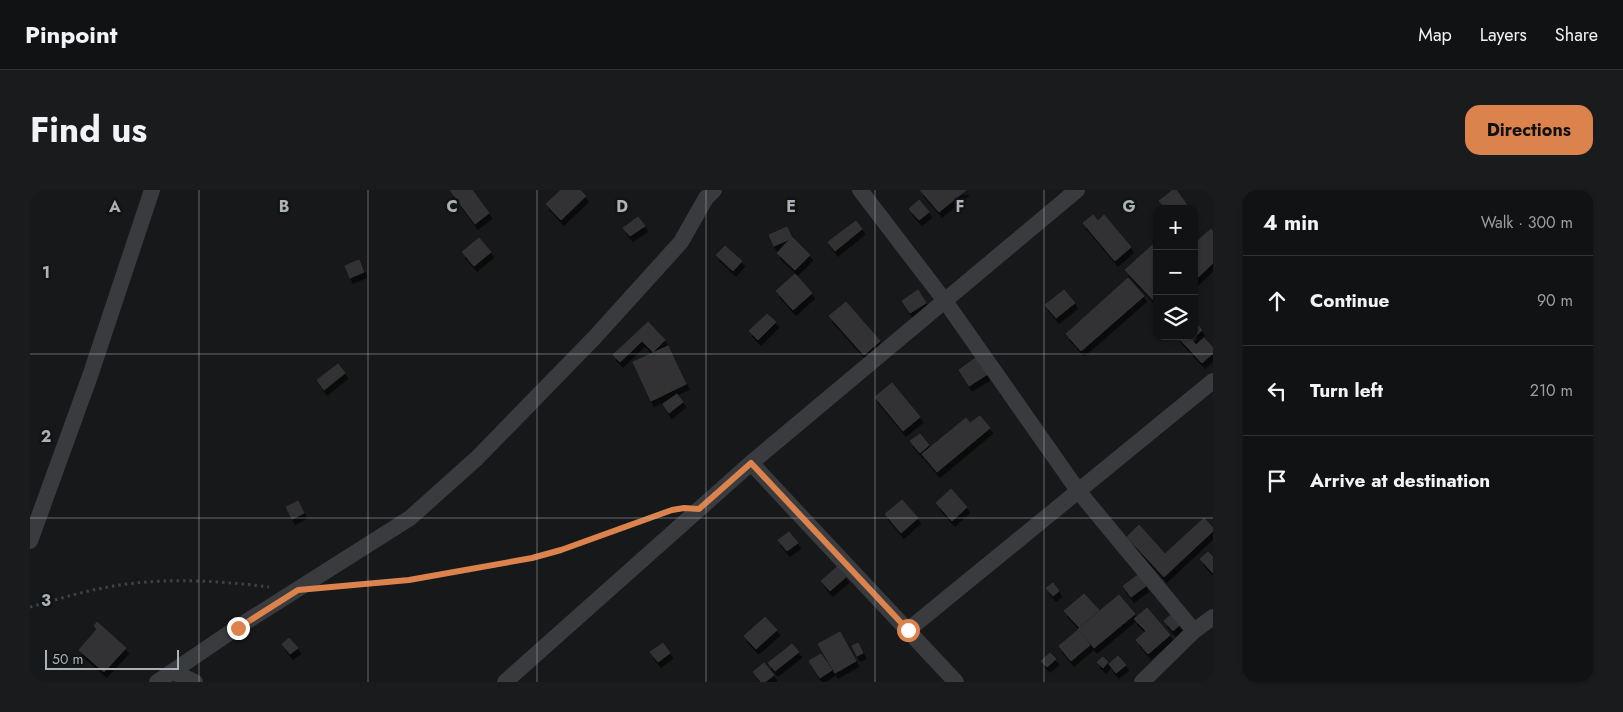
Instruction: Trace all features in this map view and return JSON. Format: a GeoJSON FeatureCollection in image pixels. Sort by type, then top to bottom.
{"type":"FeatureCollection","features":[{"type":"Feature","properties":{"kind":"street"},"geometry":{"type":"LineString","coordinates":[[30,542],[90,376],[152,190]]}},
{"type":"Feature","properties":{"kind":"street"},"geometry":{"type":"LineString","coordinates":[[157,682],[410,518],[477,458],[595,337],[681,242],[706,198],[714,190]]}},
{"type":"Feature","properties":{"kind":"street"},"geometry":{"type":"LineString","coordinates":[[860,190],[945,301],[1079,492],[1194,631]]}},
{"type":"Feature","properties":{"kind":"street"},"geometry":{"type":"LineString","coordinates":[[505,682],[751,463],[1077,190]]}},
{"type":"Feature","properties":{"kind":"street"},"geometry":{"type":"LineString","coordinates":[[908,630],[1213,381]]}},
{"type":"Feature","properties":{"kind":"street"},"geometry":{"type":"LineString","coordinates":[[751,463],[956,682]]}},
{"type":"Feature","properties":{"kind":"street"},"geometry":{"type":"LineString","coordinates":[[1142,682],[1194,631],[1213,617]]}},
{"type":"Feature","properties":{"kind":"street"},"geometry":{"type":"LineString","coordinates":[[173,672],[196,682]]}},
{"type":"Feature","properties":{"kind":"path"},"geometry":{"type":"LineString","coordinates":[[326,588],[409,580],[532,558],[561,550],[672,510],[684,508],[699,509]]}},
{"type":"Feature","properties":{"kind":"path"},"geometry":{"type":"LineString","coordinates":[[30,607],[82,592],[127,584],[178,581],[246,584],[298,590]]}},
{"type":"Feature","properties":{"kind":"building"},"geometry":{"type":"Polygon","coordinates":[[[450,190],[472,190],[489,213],[475,224],[450,190]]]}},
{"type":"Feature","properties":{"kind":"building"},"geometry":{"type":"Polygon","coordinates":[[[561,190],[580,190],[586,196],[561,220],[546,204],[561,190]]]}},
{"type":"Feature","properties":{"kind":"building"},"geometry":{"type":"Polygon","coordinates":[[[920,190],[966,190],[939,212],[920,190]]]}},
{"type":"Feature","properties":{"kind":"building"},"geometry":{"type":"Polygon","coordinates":[[[1173,190],[1176,190],[1187,205],[1162,205],[1159,201],[1173,190]]]}},
{"type":"Feature","properties":{"kind":"building"},"geometry":{"type":"Polygon","coordinates":[[[919,200],[929,212],[919,220],[909,209],[919,200]]]}},
{"type":"Feature","properties":{"kind":"building"},"geometry":{"type":"Polygon","coordinates":[[[1093,215],[1098,221],[1104,215],[1131,247],[1115,261],[1083,223],[1093,215]]]}},
{"type":"Feature","properties":{"kind":"building"},"geometry":{"type":"Polygon","coordinates":[[[638,217],[645,226],[630,236],[623,228],[638,217]]]}},
{"type":"Feature","properties":{"kind":"building"},"geometry":{"type":"Polygon","coordinates":[[[856,221],[862,229],[835,251],[828,242],[856,221]]]}},
{"type":"Feature","properties":{"kind":"building"},"geometry":{"type":"Polygon","coordinates":[[[787,227],[792,238],[774,246],[769,235],[787,227]]]}},
{"type":"Feature","properties":{"kind":"building"},"geometry":{"type":"Polygon","coordinates":[[[1211,229],[1213,232],[1213,263],[1198,277],[1198,250],[1198,240],[1211,229]]]}},
{"type":"Feature","properties":{"kind":"building"},"geometry":{"type":"Polygon","coordinates":[[[792,237],[810,255],[795,270],[777,253],[792,237]]]}},
{"type":"Feature","properties":{"kind":"building"},"geometry":{"type":"Polygon","coordinates":[[[479,238],[491,252],[474,266],[462,252],[479,238]]]}},
{"type":"Feature","properties":{"kind":"building"},"geometry":{"type":"Polygon","coordinates":[[[1153,245],[1153,300],[1125,270],[1153,245]]]}},
{"type":"Feature","properties":{"kind":"building"},"geometry":{"type":"Polygon","coordinates":[[[725,246],[742,261],[733,271],[716,255],[725,246]]]}},
{"type":"Feature","properties":{"kind":"building"},"geometry":{"type":"Polygon","coordinates":[[[359,260],[364,272],[350,278],[345,266],[359,260]]]}},
{"type":"Feature","properties":{"kind":"building"},"geometry":{"type":"Polygon","coordinates":[[[795,274],[812,293],[793,310],[776,291],[795,274]]]}},
{"type":"Feature","properties":{"kind":"building"},"geometry":{"type":"Polygon","coordinates":[[[1128,278],[1144,296],[1081,351],[1066,334],[1128,278]]]}},
{"type":"Feature","properties":{"kind":"building"},"geometry":{"type":"Polygon","coordinates":[[[918,290],[926,303],[910,313],[902,301],[918,290]]]}},
{"type":"Feature","properties":{"kind":"building"},"geometry":{"type":"Polygon","coordinates":[[[1064,290],[1075,303],[1056,318],[1045,305],[1064,290]]]}},
{"type":"Feature","properties":{"kind":"building"},"geometry":{"type":"Polygon","coordinates":[[[846,302],[880,341],[864,355],[829,316],[846,302]]]}},
{"type":"Feature","properties":{"kind":"building"},"geometry":{"type":"Polygon","coordinates":[[[767,314],[776,322],[758,340],[749,331],[767,314]]]}},
{"type":"Feature","properties":{"kind":"building"},"geometry":{"type":"Polygon","coordinates":[[[648,322],[665,340],[653,352],[642,341],[620,362],[613,355],[648,322]]]}},
{"type":"Feature","properties":{"kind":"building"},"geometry":{"type":"Polygon","coordinates":[[[1198,326],[1202,330],[1198,334],[1198,326]]]}},
{"type":"Feature","properties":{"kind":"building"},"geometry":{"type":"Polygon","coordinates":[[[1204,338],[1213,348],[1213,353],[1202,363],[1181,340],[1192,340],[1196,345],[1204,338]]]}},
{"type":"Feature","properties":{"kind":"building"},"geometry":{"type":"Polygon","coordinates":[[[668,346],[686,384],[651,401],[633,362],[668,346]]]}},
{"type":"Feature","properties":{"kind":"building"},"geometry":{"type":"Polygon","coordinates":[[[977,357],[988,374],[969,386],[959,370],[977,357]]]}},
{"type":"Feature","properties":{"kind":"building"},"geometry":{"type":"Polygon","coordinates":[[[338,364],[345,373],[324,390],[317,380],[338,364]]]}},
{"type":"Feature","properties":{"kind":"building"},"geometry":{"type":"Polygon","coordinates":[[[892,383],[920,417],[903,431],[875,397],[892,383]]]}},
{"type":"Feature","properties":{"kind":"building"},"geometry":{"type":"Polygon","coordinates":[[[677,394],[683,402],[669,413],[663,404],[677,394]]]}},
{"type":"Feature","properties":{"kind":"building"},"geometry":{"type":"Polygon","coordinates":[[[980,416],[990,428],[937,472],[922,454],[966,418],[970,423],[980,416]]]}},
{"type":"Feature","properties":{"kind":"building"},"geometry":{"type":"Polygon","coordinates":[[[920,434],[929,445],[920,453],[910,441],[920,434]]]}},
{"type":"Feature","properties":{"kind":"building"},"geometry":{"type":"Polygon","coordinates":[[[951,489],[967,507],[952,521],[936,503],[951,489]]]}},
{"type":"Feature","properties":{"kind":"building"},"geometry":{"type":"Polygon","coordinates":[[[902,500],[918,518],[901,533],[885,514],[902,500]]]}},
{"type":"Feature","properties":{"kind":"building"},"geometry":{"type":"Polygon","coordinates":[[[298,501],[304,513],[292,519],[286,507],[298,501]]]}},
{"type":"Feature","properties":{"kind":"building"},"geometry":{"type":"Polygon","coordinates":[[[1204,518],[1213,528],[1213,531],[1164,577],[1127,537],[1139,525],[1165,554],[1204,518]]]}},
{"type":"Feature","properties":{"kind":"building"},"geometry":{"type":"Polygon","coordinates":[[[789,532],[798,543],[787,551],[778,540],[789,532]]]}},
{"type":"Feature","properties":{"kind":"building"},"geometry":{"type":"Polygon","coordinates":[[[1208,552],[1213,557],[1213,573],[1200,559],[1208,552]]]}},
{"type":"Feature","properties":{"kind":"building"},"geometry":{"type":"Polygon","coordinates":[[[837,567],[846,577],[830,591],[821,581],[837,567]]]}},
{"type":"Feature","properties":{"kind":"building"},"geometry":{"type":"Polygon","coordinates":[[[1138,575],[1146,586],[1131,597],[1123,586],[1138,575]]]}},
{"type":"Feature","properties":{"kind":"building"},"geometry":{"type":"Polygon","coordinates":[[[1053,583],[1059,591],[1053,596],[1046,588],[1053,583]]]}},
{"type":"Feature","properties":{"kind":"building"},"geometry":{"type":"Polygon","coordinates":[[[1084,594],[1099,610],[1079,627],[1064,611],[1084,594]]]}},
{"type":"Feature","properties":{"kind":"building"},"geometry":{"type":"Polygon","coordinates":[[[1119,595],[1135,614],[1094,648],[1078,629],[1119,595]]]}},
{"type":"Feature","properties":{"kind":"building"},"geometry":{"type":"Polygon","coordinates":[[[1147,608],[1170,635],[1148,654],[1136,640],[1146,631],[1134,619],[1147,608]]]}},
{"type":"Feature","properties":{"kind":"building"},"geometry":{"type":"Polygon","coordinates":[[[1173,613],[1182,623],[1173,631],[1164,621],[1173,613]]]}},
{"type":"Feature","properties":{"kind":"building"},"geometry":{"type":"Polygon","coordinates":[[[765,617],[777,630],[756,649],[744,636],[765,617]]]}},
{"type":"Feature","properties":{"kind":"building"},"geometry":{"type":"Polygon","coordinates":[[[97,622],[126,648],[104,672],[79,650],[97,629],[94,626],[97,622]]]}},
{"type":"Feature","properties":{"kind":"building"},"geometry":{"type":"Polygon","coordinates":[[[1078,630],[1090,645],[1071,661],[1059,646],[1078,630]]]}},
{"type":"Feature","properties":{"kind":"building"},"geometry":{"type":"Polygon","coordinates":[[[840,632],[856,661],[835,673],[818,644],[840,632]]]}},
{"type":"Feature","properties":{"kind":"building"},"geometry":{"type":"Polygon","coordinates":[[[289,638],[298,648],[290,654],[282,644],[289,638]]]}},
{"type":"Feature","properties":{"kind":"building"},"geometry":{"type":"Polygon","coordinates":[[[663,643],[670,653],[658,662],[650,652],[663,643]]]}},
{"type":"Feature","properties":{"kind":"building"},"geometry":{"type":"Polygon","coordinates":[[[858,643],[863,653],[857,656],[852,646],[858,643]]]}},
{"type":"Feature","properties":{"kind":"building"},"geometry":{"type":"Polygon","coordinates":[[[792,644],[799,652],[775,671],[768,663],[792,644]]]}},
{"type":"Feature","properties":{"kind":"building"},"geometry":{"type":"Polygon","coordinates":[[[1050,653],[1056,659],[1047,667],[1041,661],[1050,653]]]}},
{"type":"Feature","properties":{"kind":"building"},"geometry":{"type":"Polygon","coordinates":[[[821,654],[832,670],[820,678],[809,661],[821,654]]]}},
{"type":"Feature","properties":{"kind":"building"},"geometry":{"type":"Polygon","coordinates":[[[1118,656],[1126,665],[1116,673],[1109,664],[1118,656]]]}},
{"type":"Feature","properties":{"kind":"building"},"geometry":{"type":"Polygon","coordinates":[[[1103,657],[1108,662],[1103,668],[1097,662],[1103,657]]]}},
{"type":"Feature","properties":{"kind":"building"},"geometry":{"type":"Polygon","coordinates":[[[764,663],[774,675],[765,682],[761,682],[753,672],[764,663]]]}},
{"type":"Feature","properties":{"kind":"route"},"geometry":{"type":"LineString","coordinates":[[238,628],[298,590],[409,580],[505,564],[561,550],[672,510],[684,508],[699,509],[751,463],[908,630]]}}]}
